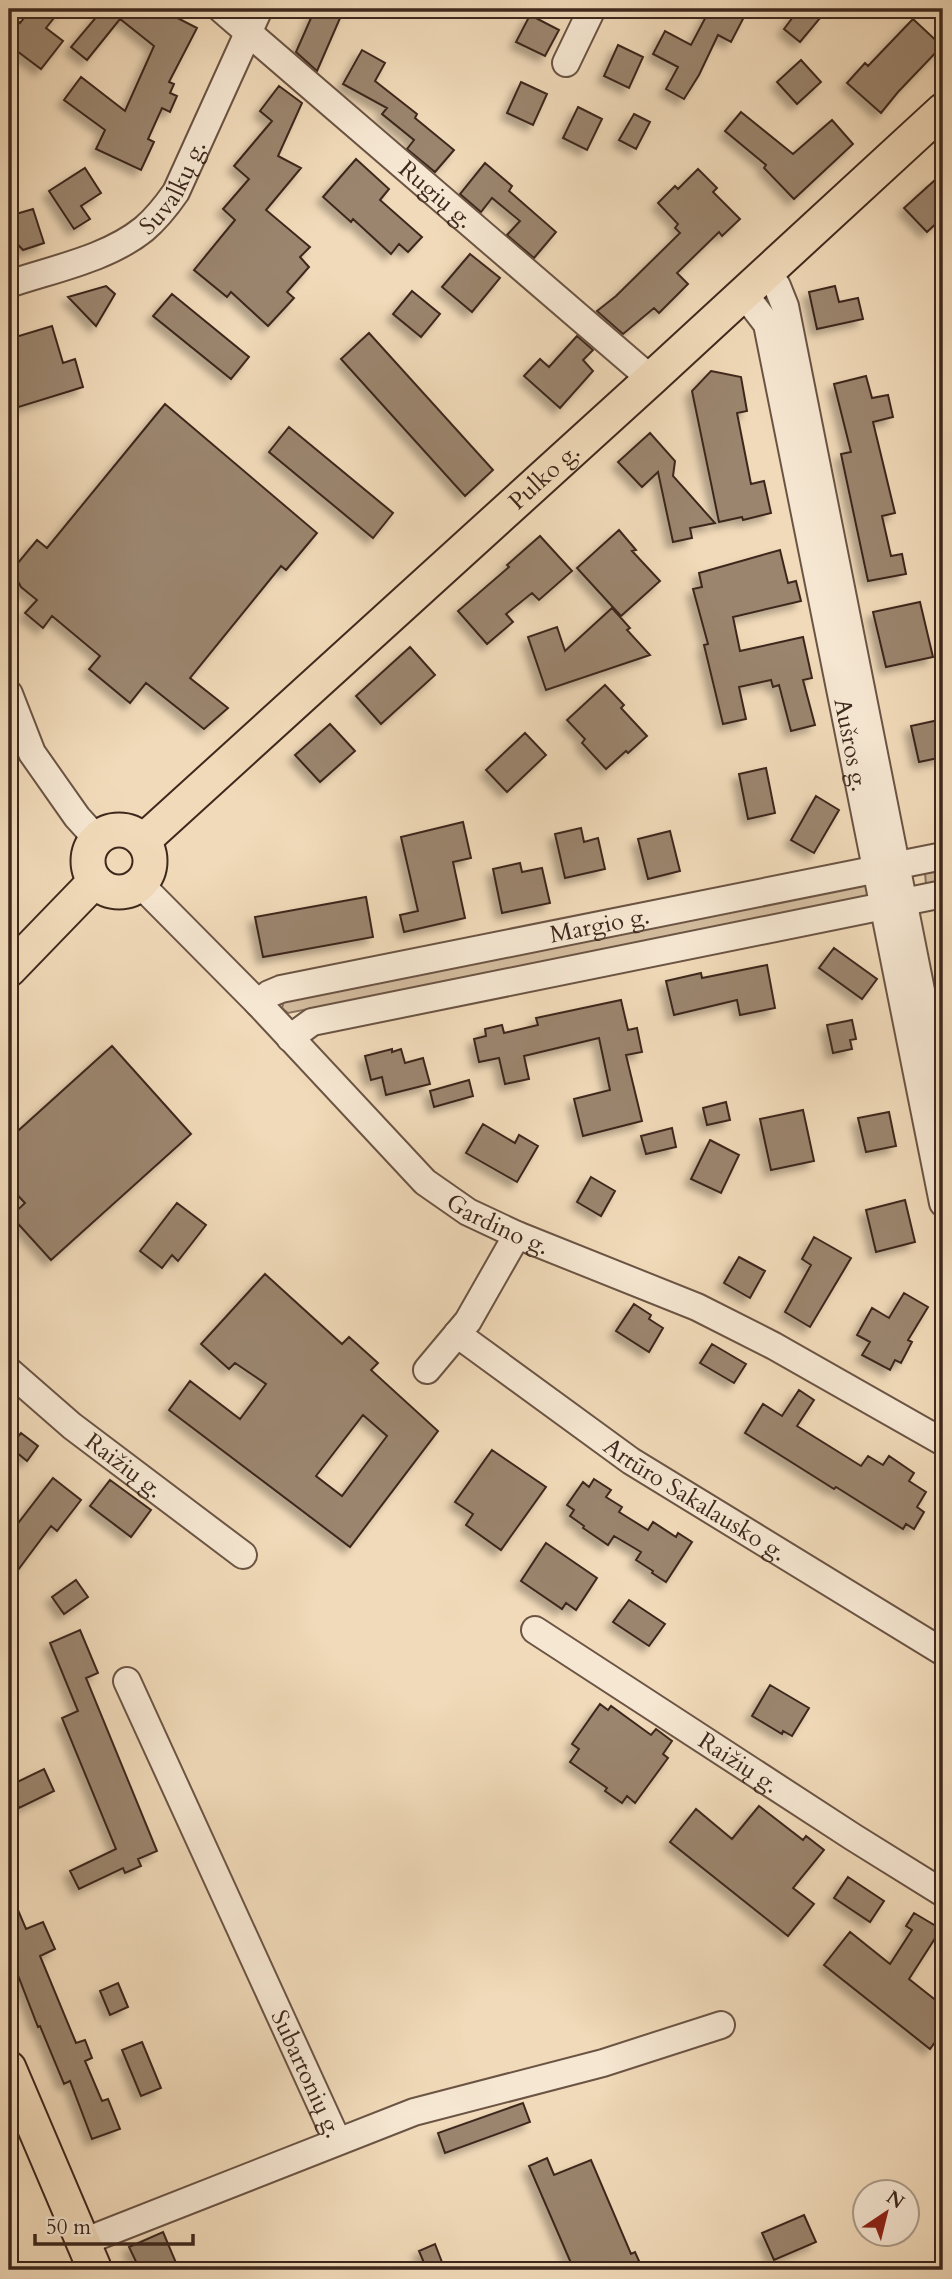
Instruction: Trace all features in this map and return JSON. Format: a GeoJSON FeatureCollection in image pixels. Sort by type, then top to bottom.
{"type":"FeatureCollection","features":[{"type":"Feature","properties":{"kind":"main road","name":"Pulko g."},"geometry":{"type":"LineString","coordinates":[[143,841],[652,379],[943,110]]}},
{"type":"Feature","properties":{"kind":"main road"},"geometry":{"type":"LineString","coordinates":[[125,830],[143,841],[150,858],[146,877],[140,884],[122,892],[103,888],[95,881],[87,864],[90,846],[96,838],[105,832],[125,830]]}},
{"type":"Feature","properties":{"kind":"main road"},"geometry":{"type":"LineString","coordinates":[[9,970],[95,881]]}},
{"type":"Feature","properties":{"kind":"main road"},"geometry":{"type":"LineString","coordinates":[[9,2068],[89,2256]]}},
{"type":"Feature","properties":{"kind":"street","name":"Rugių g."},"geometry":{"type":"LineString","coordinates":[[221,9],[253,20],[652,379]]}},
{"type":"Feature","properties":{"kind":"street"},"geometry":{"type":"LineString","coordinates":[[566,63],[592,9]]}},
{"type":"Feature","properties":{"kind":"street","name":"Suvalkų g."},"geometry":{"type":"LineString","coordinates":[[9,284],[120,245],[143,229],[163,210],[176,192],[253,20]]}},
{"type":"Feature","properties":{"kind":"street","name":"Aušros g."},"geometry":{"type":"LineString","coordinates":[[755,283],[777,286],[785,306],[886,866],[943,1101]]}},
{"type":"Feature","properties":{"kind":"street"},"geometry":{"type":"LineString","coordinates":[[9,694],[32,753],[77,817],[96,838]]}},
{"type":"Feature","properties":{"kind":"street","name":"Margio g."},"geometry":{"type":"LineString","coordinates":[[258,1003],[281,989],[943,856]]}},
{"type":"Feature","properties":{"kind":"street","name":"Gardino g."},"geometry":{"type":"LineString","coordinates":[[140,884],[258,1003],[425,1182],[468,1212],[517,1235],[697,1307],[774,1346],[943,1442]]}},
{"type":"Feature","properties":{"kind":"street","name":"Margio g."},"geometry":{"type":"LineString","coordinates":[[290,1038],[312,1022],[943,894]]}},
{"type":"Feature","properties":{"kind":"street","name":"Aušros g."},"geometry":{"type":"LineString","coordinates":[[894,904],[943,1203]]}},
{"type":"Feature","properties":{"kind":"street"},"geometry":{"type":"LineString","coordinates":[[427,1370],[468,1321],[517,1235]]}},
{"type":"Feature","properties":{"kind":"street","name":"Artūro Sakalausko g."},"geometry":{"type":"LineString","coordinates":[[457,1334],[631,1461],[943,1652]]}},
{"type":"Feature","properties":{"kind":"street","name":"Raižių g."},"geometry":{"type":"LineString","coordinates":[[9,1371],[72,1426],[243,1555]]}},
{"type":"Feature","properties":{"kind":"street","name":"Raižių g."},"geometry":{"type":"LineString","coordinates":[[535,1630],[943,1893]]}},
{"type":"Feature","properties":{"kind":"street","name":"Subartonių g."},"geometry":{"type":"LineString","coordinates":[[127,1681],[337,2140],[414,2112],[603,2063],[720,2025]]}},
{"type":"Feature","properties":{"kind":"street"},"geometry":{"type":"LineString","coordinates":[[89,2256],[337,2140]]}},
{"type":"Feature","properties":{"kind":"shaded area"},"geometry":{"type":"Polygon","coordinates":[[[943,865],[943,887],[926,884],[925,873],[943,865]]]}},
{"type":"Feature","properties":{"kind":"shaded area"},"geometry":{"type":"Polygon","coordinates":[[[869,880],[872,895],[865,900],[288,1013],[282,1008],[284,1001],[869,880]]]}},
{"type":"Feature","properties":{"kind":"building"},"geometry":{"type":"Polygon","coordinates":[[[31,9],[61,9],[46,28],[63,41],[41,69],[9,45],[9,14],[20,23],[31,9]]]}},
{"type":"Feature","properties":{"kind":"building"},"geometry":{"type":"Polygon","coordinates":[[[103,9],[160,9],[197,28],[169,82],[174,84],[170,93],[177,96],[170,112],[162,108],[148,139],[154,142],[141,170],[96,149],[105,130],[64,100],[81,77],[125,111],[154,46],[120,19],[87,60],[71,47],[103,9]]]}},
{"type":"Feature","properties":{"kind":"building"},"geometry":{"type":"Polygon","coordinates":[[[315,9],[344,9],[317,71],[296,52],[315,9]]]}},
{"type":"Feature","properties":{"kind":"building"},"geometry":{"type":"Polygon","coordinates":[[[710,9],[729,9],[744,17],[731,42],[718,35],[684,99],[666,89],[678,67],[653,54],[665,31],[691,45],[710,9]]]}},
{"type":"Feature","properties":{"kind":"building"},"geometry":{"type":"Polygon","coordinates":[[[799,9],[811,9],[821,17],[800,42],[784,29],[799,9]]]}},
{"type":"Feature","properties":{"kind":"building"},"geometry":{"type":"Polygon","coordinates":[[[530,15],[559,30],[545,56],[516,42],[530,15]]]}},
{"type":"Feature","properties":{"kind":"building"},"geometry":{"type":"Polygon","coordinates":[[[913,19],[942,46],[881,113],[847,83],[865,63],[868,66],[913,19]]]}},
{"type":"Feature","properties":{"kind":"building"},"geometry":{"type":"Polygon","coordinates":[[[618,45],[643,57],[629,88],[604,76],[618,45]]]}},
{"type":"Feature","properties":{"kind":"building"},"geometry":{"type":"Polygon","coordinates":[[[362,50],[385,63],[375,81],[417,114],[415,118],[454,150],[435,172],[407,149],[414,140],[382,114],[387,108],[343,84],[362,50]]]}},
{"type":"Feature","properties":{"kind":"building"},"geometry":{"type":"Polygon","coordinates":[[[801,60],[821,82],[797,104],[777,82],[801,60]]]}},
{"type":"Feature","properties":{"kind":"building"},"geometry":{"type":"Polygon","coordinates":[[[521,82],[547,94],[533,125],[507,113],[521,82]]]}},
{"type":"Feature","properties":{"kind":"building"},"geometry":{"type":"Polygon","coordinates":[[[279,86],[302,103],[278,156],[301,168],[266,210],[310,247],[300,257],[309,267],[287,292],[294,298],[268,326],[231,292],[227,297],[194,270],[235,220],[223,209],[249,179],[234,166],[272,121],[260,111],[279,86]]]}},
{"type":"Feature","properties":{"kind":"building"},"geometry":{"type":"Polygon","coordinates":[[[578,107],[602,119],[587,150],[563,138],[578,107]]]}},
{"type":"Feature","properties":{"kind":"building"},"geometry":{"type":"Polygon","coordinates":[[[741,112],[793,154],[832,120],[853,144],[794,199],[764,168],[766,165],[725,131],[741,112]]]}},
{"type":"Feature","properties":{"kind":"building"},"geometry":{"type":"Polygon","coordinates":[[[634,114],[650,122],[636,149],[619,140],[634,114]]]}},
{"type":"Feature","properties":{"kind":"building"},"geometry":{"type":"Polygon","coordinates":[[[356,159],[389,189],[380,200],[422,237],[408,252],[399,244],[391,254],[353,219],[351,222],[323,197],[356,159]]]}},
{"type":"Feature","properties":{"kind":"building"},"geometry":{"type":"Polygon","coordinates":[[[485,163],[512,186],[509,191],[556,232],[534,258],[507,235],[520,221],[492,198],[481,212],[460,194],[485,163]]]}},
{"type":"Feature","properties":{"kind":"building"},"geometry":{"type":"Polygon","coordinates":[[[85,168],[101,193],[81,206],[90,219],[74,229],[49,191],[85,168]]]}},
{"type":"Feature","properties":{"kind":"building"},"geometry":{"type":"Polygon","coordinates":[[[698,169],[717,188],[713,192],[740,219],[722,236],[719,232],[677,273],[688,284],[659,313],[654,308],[623,334],[597,311],[680,233],[675,228],[678,224],[658,203],[675,186],[678,189],[698,169]]]}},
{"type":"Feature","properties":{"kind":"building"},"geometry":{"type":"Polygon","coordinates":[[[935,180],[943,189],[943,217],[927,232],[904,208],[935,180]]]}},
{"type":"Feature","properties":{"kind":"building"},"geometry":{"type":"Polygon","coordinates":[[[33,209],[44,243],[23,250],[9,235],[9,216],[33,209]]]}},
{"type":"Feature","properties":{"kind":"building"},"geometry":{"type":"Polygon","coordinates":[[[470,254],[500,278],[472,312],[442,287],[470,254]]]}},
{"type":"Feature","properties":{"kind":"building"},"geometry":{"type":"Polygon","coordinates":[[[106,286],[115,294],[96,326],[68,297],[106,286]]]}},
{"type":"Feature","properties":{"kind":"building"},"geometry":{"type":"Polygon","coordinates":[[[835,286],[839,302],[858,298],[863,319],[817,329],[809,292],[835,286]]]}},
{"type":"Feature","properties":{"kind":"building"},"geometry":{"type":"Polygon","coordinates":[[[412,291],[440,314],[421,337],[393,314],[412,291]]]}},
{"type":"Feature","properties":{"kind":"building"},"geometry":{"type":"Polygon","coordinates":[[[172,294],[249,357],[231,379],[153,316],[172,294]]]}},
{"type":"Feature","properties":{"kind":"building"},"geometry":{"type":"Polygon","coordinates":[[[52,326],[63,363],[75,359],[83,387],[9,410],[9,339],[52,326]]]}},
{"type":"Feature","properties":{"kind":"building"},"geometry":{"type":"Polygon","coordinates":[[[369,333],[493,470],[465,496],[341,359],[369,333]]]}},
{"type":"Feature","properties":{"kind":"building"},"geometry":{"type":"Polygon","coordinates":[[[577,336],[593,350],[583,360],[593,371],[560,408],[524,376],[540,359],[549,367],[577,336]]]}},
{"type":"Feature","properties":{"kind":"building"},"geometry":{"type":"Polygon","coordinates":[[[711,371],[741,377],[747,411],[737,413],[751,484],[764,481],[771,513],[743,520],[742,517],[719,522],[692,391],[711,371]]]}},
{"type":"Feature","properties":{"kind":"building"},"geometry":{"type":"Polygon","coordinates":[[[866,376],[872,398],[888,395],[893,417],[873,422],[895,513],[882,516],[891,556],[902,554],[906,574],[868,581],[841,454],[851,452],[834,384],[866,376]]]}},
{"type":"Feature","properties":{"kind":"building"},"geometry":{"type":"Polygon","coordinates":[[[165,404],[317,533],[286,570],[281,566],[190,678],[228,708],[204,729],[146,683],[130,703],[89,669],[100,656],[52,616],[43,628],[25,613],[37,600],[21,587],[12,570],[37,540],[47,548],[165,404]]]}},
{"type":"Feature","properties":{"kind":"building"},"geometry":{"type":"Polygon","coordinates":[[[289,427],[393,513],[373,538],[269,452],[289,427]]]}},
{"type":"Feature","properties":{"kind":"building"},"geometry":{"type":"Polygon","coordinates":[[[650,433],[675,461],[673,476],[715,523],[690,528],[692,538],[673,542],[658,472],[642,487],[618,462],[650,433]]]}},
{"type":"Feature","properties":{"kind":"building"},"geometry":{"type":"Polygon","coordinates":[[[619,530],[636,550],[632,551],[660,581],[621,616],[577,568],[619,530]]]}},
{"type":"Feature","properties":{"kind":"building"},"geometry":{"type":"Polygon","coordinates":[[[540,536],[572,571],[539,600],[532,593],[506,614],[513,622],[487,644],[458,611],[540,536]]]}},
{"type":"Feature","properties":{"kind":"building"},"geometry":{"type":"Polygon","coordinates":[[[780,550],[788,583],[796,581],[801,601],[733,617],[740,651],[803,637],[812,678],[803,680],[815,725],[791,731],[779,685],[773,687],[771,680],[739,687],[746,719],[723,724],[704,645],[708,644],[693,589],[702,587],[699,573],[780,550]]]}},
{"type":"Feature","properties":{"kind":"building"},"geometry":{"type":"Polygon","coordinates":[[[920,602],[933,657],[886,667],[873,612],[920,602]]]}},
{"type":"Feature","properties":{"kind":"building"},"geometry":{"type":"Polygon","coordinates":[[[612,608],[630,628],[627,630],[650,655],[546,690],[528,637],[557,627],[565,651],[612,608]]]}},
{"type":"Feature","properties":{"kind":"building"},"geometry":{"type":"Polygon","coordinates":[[[410,647],[435,675],[381,724],[356,696],[410,647]]]}},
{"type":"Feature","properties":{"kind":"building"},"geometry":{"type":"Polygon","coordinates":[[[605,685],[624,705],[621,708],[647,736],[606,769],[582,743],[585,739],[567,720],[605,685]]]}},
{"type":"Feature","properties":{"kind":"building"},"geometry":{"type":"Polygon","coordinates":[[[943,719],[943,757],[919,762],[911,726],[943,719]]]}},
{"type":"Feature","properties":{"kind":"building"},"geometry":{"type":"Polygon","coordinates":[[[330,724],[355,751],[320,782],[295,755],[330,724]]]}},
{"type":"Feature","properties":{"kind":"building"},"geometry":{"type":"Polygon","coordinates":[[[525,733],[546,755],[507,792],[486,770],[525,733]]]}},
{"type":"Feature","properties":{"kind":"building"},"geometry":{"type":"Polygon","coordinates":[[[766,768],[775,813],[748,819],[739,774],[766,768]]]}},
{"type":"Feature","properties":{"kind":"building"},"geometry":{"type":"Polygon","coordinates":[[[816,796],[839,810],[814,853],[791,840],[816,796]]]}},
{"type":"Feature","properties":{"kind":"building"},"geometry":{"type":"Polygon","coordinates":[[[463,822],[471,858],[453,862],[465,918],[404,932],[400,915],[418,911],[401,837],[463,822]]]}},
{"type":"Feature","properties":{"kind":"building"},"geometry":{"type":"Polygon","coordinates":[[[581,828],[584,842],[598,838],[605,869],[565,878],[555,834],[581,828]]]}},
{"type":"Feature","properties":{"kind":"building"},"geometry":{"type":"Polygon","coordinates":[[[670,831],[680,871],[648,879],[638,839],[670,831]]]}},
{"type":"Feature","properties":{"kind":"building"},"geometry":{"type":"Polygon","coordinates":[[[520,863],[522,872],[542,868],[550,903],[502,913],[493,869],[520,863]]]}},
{"type":"Feature","properties":{"kind":"building"},"geometry":{"type":"Polygon","coordinates":[[[366,897],[373,937],[263,957],[255,917],[366,897]]]}},
{"type":"Feature","properties":{"kind":"building"},"geometry":{"type":"Polygon","coordinates":[[[834,948],[877,979],[862,999],[819,968],[834,948]]]}},
{"type":"Feature","properties":{"kind":"building"},"geometry":{"type":"Polygon","coordinates":[[[767,965],[775,1008],[740,1015],[737,1000],[674,1015],[666,981],[701,973],[702,978],[767,965]]]}},
{"type":"Feature","properties":{"kind":"building"},"geometry":{"type":"Polygon","coordinates":[[[621,1000],[628,1030],[637,1028],[642,1052],[626,1055],[642,1121],[583,1136],[574,1099],[610,1090],[599,1038],[524,1056],[529,1079],[505,1084],[499,1058],[479,1062],[474,1039],[486,1036],[485,1029],[502,1025],[504,1033],[538,1025],[536,1018],[621,1000]]]}},
{"type":"Feature","properties":{"kind":"building"},"geometry":{"type":"Polygon","coordinates":[[[852,1020],[856,1039],[850,1040],[852,1049],[833,1053],[827,1025],[852,1020]]]}},
{"type":"Feature","properties":{"kind":"building"},"geometry":{"type":"Polygon","coordinates":[[[112,1046],[191,1134],[51,1260],[11,1216],[25,1203],[9,1186],[9,1139],[112,1046]]]}},
{"type":"Feature","properties":{"kind":"building"},"geometry":{"type":"Polygon","coordinates":[[[392,1049],[392,1052],[401,1049],[405,1063],[423,1058],[430,1084],[386,1095],[382,1077],[371,1080],[365,1056],[392,1049]]]}},
{"type":"Feature","properties":{"kind":"building"},"geometry":{"type":"Polygon","coordinates":[[[469,1080],[473,1096],[434,1107],[430,1091],[469,1080]]]}},
{"type":"Feature","properties":{"kind":"building"},"geometry":{"type":"Polygon","coordinates":[[[726,1102],[730,1120],[707,1125],[703,1108],[726,1102]]]}},
{"type":"Feature","properties":{"kind":"building"},"geometry":{"type":"Polygon","coordinates":[[[803,1110],[814,1161],[771,1170],[760,1119],[803,1110]]]}},
{"type":"Feature","properties":{"kind":"building"},"geometry":{"type":"Polygon","coordinates":[[[889,1112],[896,1146],[866,1152],[858,1118],[889,1112]]]}},
{"type":"Feature","properties":{"kind":"building"},"geometry":{"type":"Polygon","coordinates":[[[483,1124],[515,1143],[519,1135],[538,1146],[517,1182],[466,1153],[483,1124]]]}},
{"type":"Feature","properties":{"kind":"building"},"geometry":{"type":"Polygon","coordinates":[[[672,1128],[676,1147],[646,1154],[641,1136],[672,1128]]]}},
{"type":"Feature","properties":{"kind":"building"},"geometry":{"type":"Polygon","coordinates":[[[710,1140],[739,1155],[721,1193],[691,1179],[710,1140]]]}},
{"type":"Feature","properties":{"kind":"building"},"geometry":{"type":"Polygon","coordinates":[[[591,1177],[615,1191],[601,1216],[577,1202],[591,1177]]]}},
{"type":"Feature","properties":{"kind":"building"},"geometry":{"type":"Polygon","coordinates":[[[905,1200],[915,1242],[876,1252],[866,1210],[905,1200]]]}},
{"type":"Feature","properties":{"kind":"building"},"geometry":{"type":"Polygon","coordinates":[[[177,1203],[206,1225],[178,1261],[172,1255],[162,1268],[140,1251],[177,1203]]]}},
{"type":"Feature","properties":{"kind":"building"},"geometry":{"type":"Polygon","coordinates":[[[814,1237],[851,1258],[810,1327],[785,1312],[811,1265],[802,1259],[814,1237]]]}},
{"type":"Feature","properties":{"kind":"building"},"geometry":{"type":"Polygon","coordinates":[[[739,1257],[765,1271],[750,1298],[724,1283],[739,1257]]]}},
{"type":"Feature","properties":{"kind":"building"},"geometry":{"type":"Polygon","coordinates":[[[265,1274],[342,1344],[349,1337],[378,1363],[371,1370],[438,1431],[350,1547],[169,1410],[190,1381],[240,1419],[266,1384],[235,1363],[229,1369],[201,1344],[265,1274]],[[363,1415],[316,1476],[342,1496],[387,1436],[363,1415]]]}},
{"type":"Feature","properties":{"kind":"building"},"geometry":{"type":"Polygon","coordinates":[[[904,1293],[928,1307],[908,1340],[912,1342],[901,1363],[895,1360],[890,1370],[862,1355],[870,1342],[857,1335],[872,1308],[889,1318],[904,1293]]]}},
{"type":"Feature","properties":{"kind":"building"},"geometry":{"type":"Polygon","coordinates":[[[634,1304],[651,1315],[649,1319],[663,1328],[649,1352],[616,1331],[634,1304]]]}},
{"type":"Feature","properties":{"kind":"building"},"geometry":{"type":"Polygon","coordinates":[[[712,1344],[746,1364],[734,1383],[700,1363],[712,1344]]]}},
{"type":"Feature","properties":{"kind":"building"},"geometry":{"type":"Polygon","coordinates":[[[799,1390],[814,1400],[797,1426],[861,1466],[868,1456],[883,1465],[889,1456],[914,1473],[909,1481],[926,1492],[917,1507],[924,1512],[914,1529],[906,1524],[903,1529],[745,1433],[763,1404],[782,1416],[799,1390]]]}},
{"type":"Feature","properties":{"kind":"building"},"geometry":{"type":"Polygon","coordinates":[[[21,1433],[38,1446],[27,1461],[10,1447],[21,1433]]]}},
{"type":"Feature","properties":{"kind":"building"},"geometry":{"type":"Polygon","coordinates":[[[492,1450],[546,1487],[501,1550],[466,1525],[473,1514],[455,1502],[492,1450]]]}},
{"type":"Feature","properties":{"kind":"building"},"geometry":{"type":"Polygon","coordinates":[[[53,1478],[81,1500],[57,1531],[51,1526],[9,1582],[9,1535],[53,1478]]]}},
{"type":"Feature","properties":{"kind":"building"},"geometry":{"type":"Polygon","coordinates":[[[594,1479],[611,1490],[606,1497],[622,1507],[619,1512],[648,1530],[653,1522],[676,1537],[678,1533],[692,1542],[666,1582],[636,1560],[641,1552],[614,1536],[608,1545],[570,1516],[574,1510],[567,1505],[583,1482],[589,1487],[594,1479]]]}},
{"type":"Feature","properties":{"kind":"building"},"geometry":{"type":"Polygon","coordinates":[[[110,1480],[151,1510],[131,1537],[90,1506],[110,1480]]]}},
{"type":"Feature","properties":{"kind":"building"},"geometry":{"type":"Polygon","coordinates":[[[546,1543],[597,1578],[576,1610],[566,1603],[562,1609],[521,1581],[546,1543]]]}},
{"type":"Feature","properties":{"kind":"building"},"geometry":{"type":"Polygon","coordinates":[[[76,1580],[88,1597],[64,1614],[52,1597],[76,1580]]]}},
{"type":"Feature","properties":{"kind":"building"},"geometry":{"type":"Polygon","coordinates":[[[629,1600],[665,1624],[649,1646],[613,1622],[629,1600]]]}},
{"type":"Feature","properties":{"kind":"building"},"geometry":{"type":"Polygon","coordinates":[[[80,1630],[98,1673],[86,1678],[157,1851],[138,1859],[141,1866],[125,1873],[123,1868],[79,1889],[70,1871],[116,1849],[62,1718],[78,1711],[50,1643],[80,1630]]]}},
{"type":"Feature","properties":{"kind":"building"},"geometry":{"type":"Polygon","coordinates":[[[770,1685],[809,1708],[792,1736],[783,1731],[782,1734],[752,1716],[770,1685]]]}},
{"type":"Feature","properties":{"kind":"building"},"geometry":{"type":"Polygon","coordinates":[[[600,1704],[608,1710],[611,1706],[651,1735],[656,1729],[672,1741],[663,1754],[668,1758],[635,1803],[627,1796],[622,1803],[605,1791],[607,1788],[570,1762],[579,1749],[572,1744],[600,1704]]]}},
{"type":"Feature","properties":{"kind":"building"},"geometry":{"type":"Polygon","coordinates":[[[44,1769],[54,1791],[19,1808],[9,1786],[44,1769]]]}},
{"type":"Feature","properties":{"kind":"building"},"geometry":{"type":"Polygon","coordinates":[[[759,1806],[803,1840],[806,1836],[824,1850],[793,1888],[814,1904],[788,1936],[670,1842],[696,1809],[732,1839],[759,1806]]]}},
{"type":"Feature","properties":{"kind":"building"},"geometry":{"type":"Polygon","coordinates":[[[848,1877],[884,1901],[870,1922],[834,1898],[848,1877]]]}},
{"type":"Feature","properties":{"kind":"building"},"geometry":{"type":"Polygon","coordinates":[[[9,1889],[26,1929],[43,1922],[55,1949],[40,1956],[76,2043],[85,2040],[92,2058],[85,2061],[102,2101],[108,2099],[120,2129],[92,2139],[70,2081],[64,2084],[9,1952],[9,1889]]]}},
{"type":"Feature","properties":{"kind":"building"},"geometry":{"type":"Polygon","coordinates":[[[914,1913],[941,1929],[909,1979],[943,2006],[943,2031],[930,2049],[824,1965],[850,1932],[890,1964],[912,1930],[906,1926],[914,1913]]]}},
{"type":"Feature","properties":{"kind":"building"},"geometry":{"type":"Polygon","coordinates":[[[118,1983],[128,2007],[110,2015],[100,1991],[118,1983]]]}},
{"type":"Feature","properties":{"kind":"building"},"geometry":{"type":"Polygon","coordinates":[[[142,2042],[161,2088],[141,2096],[122,2050],[142,2042]]]}},
{"type":"Feature","properties":{"kind":"building"},"geometry":{"type":"Polygon","coordinates":[[[523,2103],[530,2122],[445,2153],[438,2133],[523,2103]]]}},
{"type":"Feature","properties":{"kind":"building"},"geometry":{"type":"Polygon","coordinates":[[[547,2158],[554,2175],[591,2160],[631,2254],[635,2252],[643,2270],[574,2270],[529,2166],[547,2158]]]}},
{"type":"Feature","properties":{"kind":"building"},"geometry":{"type":"Polygon","coordinates":[[[804,2215],[816,2242],[774,2260],[762,2233],[804,2215]]]}},
{"type":"Feature","properties":{"kind":"building"},"geometry":{"type":"Polygon","coordinates":[[[163,2232],[179,2270],[140,2270],[129,2247],[163,2232]]]}},
{"type":"Feature","properties":{"kind":"building"},"geometry":{"type":"Polygon","coordinates":[[[435,2244],[445,2270],[427,2270],[419,2251],[435,2244]]]}}]}
